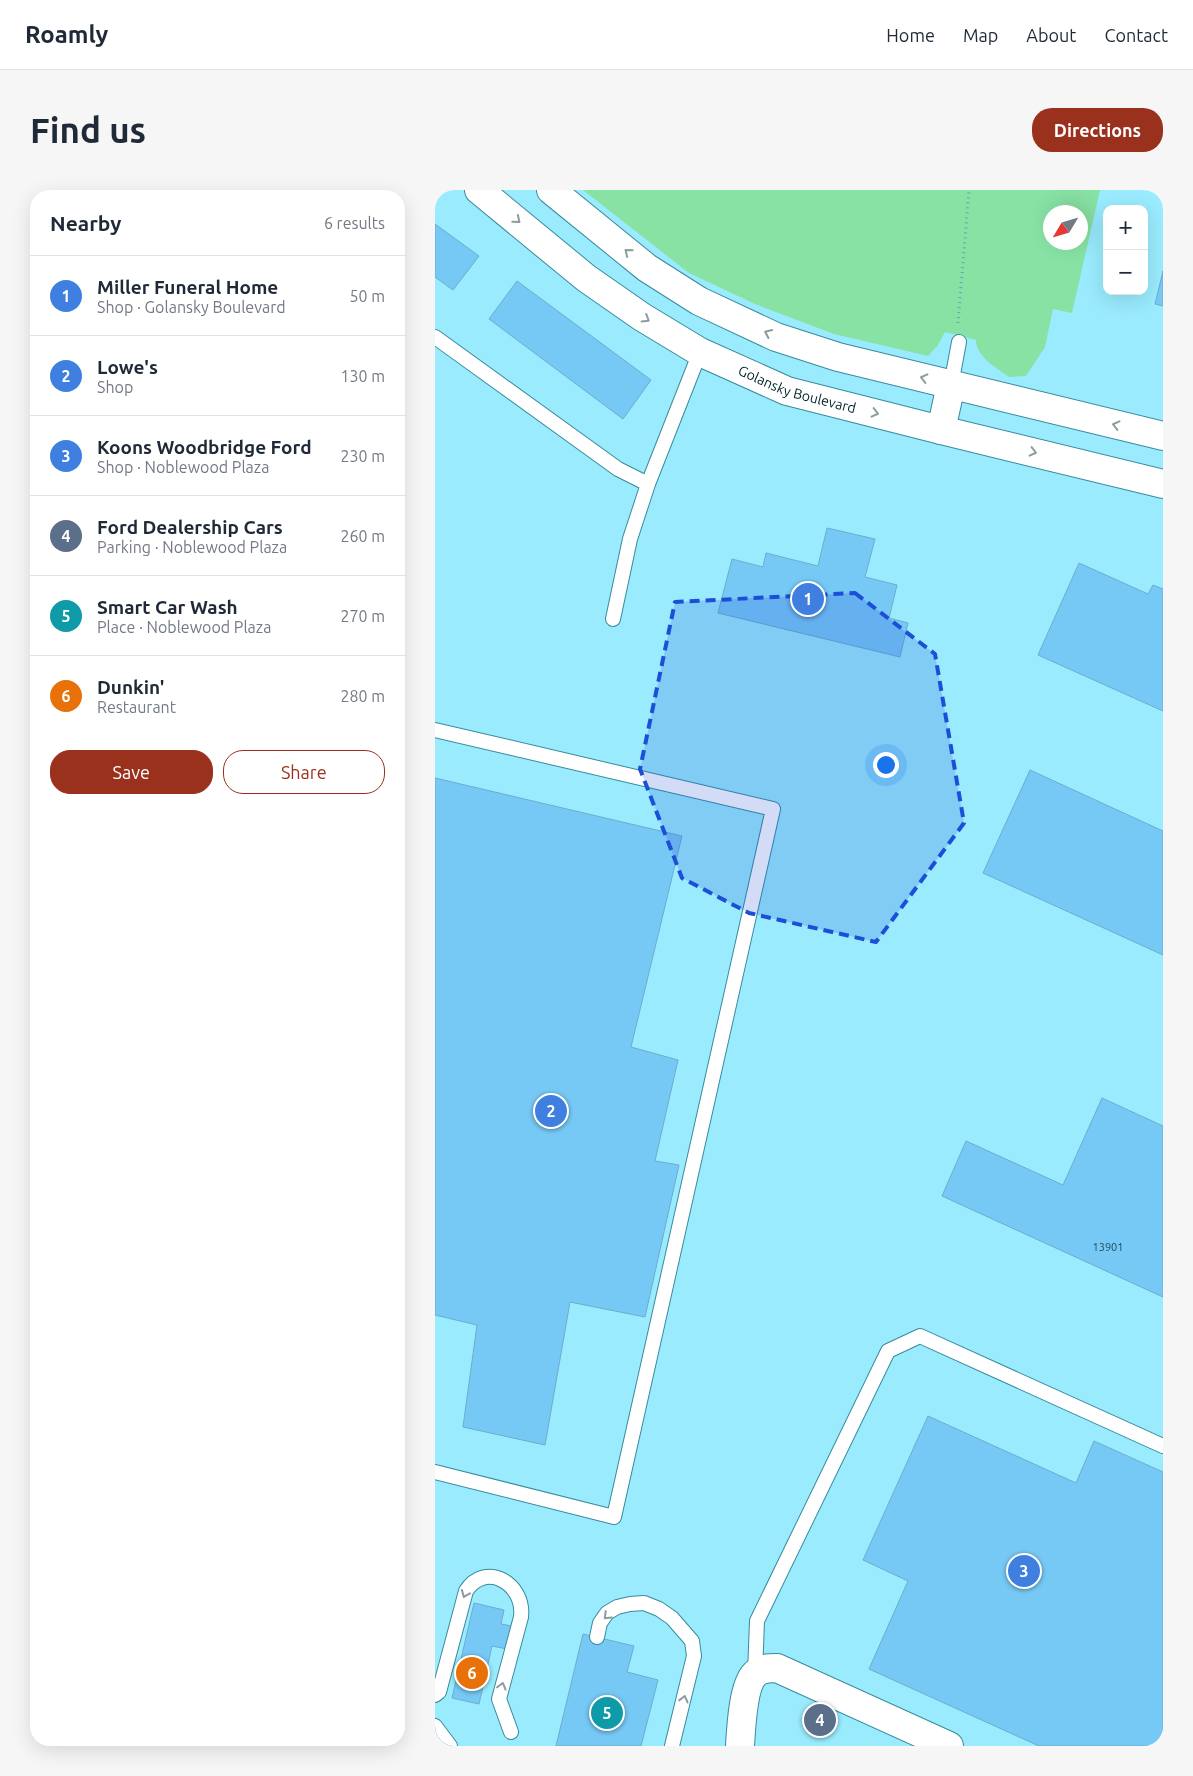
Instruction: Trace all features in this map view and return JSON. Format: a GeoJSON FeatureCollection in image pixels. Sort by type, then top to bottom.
{"type":"FeatureCollection","features":[{"type":"Feature","properties":{"kind":"street","name":"Golansky Boulevard"},"geometry":{"type":"LineString","coordinates":[[479,190],[587,278],[642,317],[700,352],[787,391],[1163,484]]}},
{"type":"Feature","properties":{"kind":"street"},"geometry":{"type":"LineString","coordinates":[[551,190],[647,268],[699,301],[776,337],[838,357],[1163,436]]}},
{"type":"Feature","properties":{"kind":"street"},"geometry":{"type":"LineString","coordinates":[[941,430],[951,385]]}},
{"type":"Feature","properties":{"kind":"street"},"geometry":{"type":"LineString","coordinates":[[740,1746],[747,1687],[755,1674],[765,1668],[777,1668],[949,1746]]}},
{"type":"Feature","properties":{"kind":"lane"},"geometry":{"type":"LineString","coordinates":[[435,336],[618,469],[648,484]]}},
{"type":"Feature","properties":{"kind":"lane"},"geometry":{"type":"LineString","coordinates":[[951,385],[959,342]]}},
{"type":"Feature","properties":{"kind":"lane"},"geometry":{"type":"LineString","coordinates":[[613,619],[631,539],[648,484],[700,352]]}},
{"type":"Feature","properties":{"kind":"lane"},"geometry":{"type":"LineString","coordinates":[[435,730],[773,809],[614,1517],[435,1472]]}},
{"type":"Feature","properties":{"kind":"lane"},"geometry":{"type":"LineString","coordinates":[[755,1674],[757,1622],[888,1351],[920,1336],[1163,1446]]}},
{"type":"Feature","properties":{"kind":"lane"},"geometry":{"type":"LineString","coordinates":[[435,1694],[439,1692],[466,1591],[470,1584],[478,1579],[488,1577],[501,1580],[512,1586],[518,1595],[522,1607],[499,1699],[511,1732]]}},
{"type":"Feature","properties":{"kind":"lane"},"geometry":{"type":"LineString","coordinates":[[597,1637],[599,1623],[607,1613],[617,1607],[644,1603],[659,1609],[672,1618],[691,1640],[694,1656],[672,1746]]}},
{"type":"Feature","properties":{"kind":"lane"},"geometry":{"type":"LineString","coordinates":[[435,1726],[450,1746]]}},
{"type":"Feature","properties":{"kind":"path"},"geometry":{"type":"LineString","coordinates":[[959,342],[959,311],[969,190]]}},
{"type":"Feature","properties":{"kind":"highlighted area"},"geometry":{"type":"Polygon","coordinates":[[[855,593],[935,654],[964,823],[876,942],[749,913],[682,878],[640,769],[675,602],[855,593]]]}},
{"type":"Feature","properties":{"kind":"green space"},"geometry":{"type":"Polygon","coordinates":[[[583,190],[1100,190],[1088,243],[1088,205],[1043,205],[1043,250],[1086,250],[1072,313],[1053,309],[1045,347],[1026,376],[1009,377],[999,370],[979,352],[976,340],[945,332],[938,345],[928,356],[834,334],[755,304],[689,273],[583,190]]]}},
{"type":"Feature","properties":{"kind":"building"},"geometry":{"type":"Polygon","coordinates":[[[435,224],[479,256],[453,290],[435,277],[435,224]]]}},
{"type":"Feature","properties":{"kind":"building"},"geometry":{"type":"Polygon","coordinates":[[[1163,271],[1163,306],[1155,304],[1163,271]]]}},
{"type":"Feature","properties":{"kind":"building"},"geometry":{"type":"Polygon","coordinates":[[[517,281],[651,380],[623,419],[489,319],[517,281]]]}},
{"type":"Feature","properties":{"kind":"building"},"geometry":{"type":"Polygon","coordinates":[[[827,528],[875,539],[865,577],[897,585],[889,618],[908,623],[900,657],[718,613],[732,559],[763,567],[766,553],[818,566],[827,528]]]}},
{"type":"Feature","properties":{"kind":"building"},"geometry":{"type":"Polygon","coordinates":[[[1079,563],[1148,594],[1153,585],[1163,589],[1163,711],[1038,655],[1079,563]]]}},
{"type":"Feature","properties":{"kind":"building"},"geometry":{"type":"Polygon","coordinates":[[[1030,770],[1163,831],[1163,955],[983,873],[1030,770]]]}},
{"type":"Feature","properties":{"kind":"building"},"geometry":{"type":"Polygon","coordinates":[[[435,778],[682,836],[631,1047],[678,1060],[655,1161],[679,1165],[645,1317],[570,1302],[545,1445],[463,1427],[477,1325],[435,1315],[435,778]]]}},
{"type":"Feature","properties":{"kind":"building"},"geometry":{"type":"Polygon","coordinates":[[[1102,1098],[1163,1126],[1163,1297],[942,1196],[966,1141],[1063,1185],[1102,1098]]]}},
{"type":"Feature","properties":{"kind":"building"},"geometry":{"type":"Polygon","coordinates":[[[928,1416],[1076,1483],[1094,1441],[1163,1472],[1163,1746],[1039,1746],[869,1669],[908,1581],[863,1560],[928,1416]]]}},
{"type":"Feature","properties":{"kind":"building"},"geometry":{"type":"Polygon","coordinates":[[[474,1603],[504,1610],[501,1624],[512,1626],[507,1649],[492,1646],[479,1704],[452,1698],[474,1603]]]}},
{"type":"Feature","properties":{"kind":"building"},"geometry":{"type":"Polygon","coordinates":[[[583,1634],[634,1646],[627,1672],[658,1680],[641,1746],[556,1746],[583,1634]]]}},
{"type":"Feature","properties":{"kind":"place","name":"Miller Funeral Home"},"geometry":{"type":"Point","coordinates":[808,599]}},
{"type":"Feature","properties":{"kind":"place","name":"Lowe's"},"geometry":{"type":"Point","coordinates":[551,1111]}},
{"type":"Feature","properties":{"kind":"place","name":"Koons Woodbridge Ford"},"geometry":{"type":"Point","coordinates":[1024,1571]}},
{"type":"Feature","properties":{"kind":"place","name":"Dunkin'"},"geometry":{"type":"Point","coordinates":[472,1673]}},
{"type":"Feature","properties":{"kind":"place","name":"Smart Car Wash"},"geometry":{"type":"Point","coordinates":[607,1713]}},
{"type":"Feature","properties":{"kind":"place","name":"Ford Dealership Cars"},"geometry":{"type":"Point","coordinates":[820,1720]}}]}
